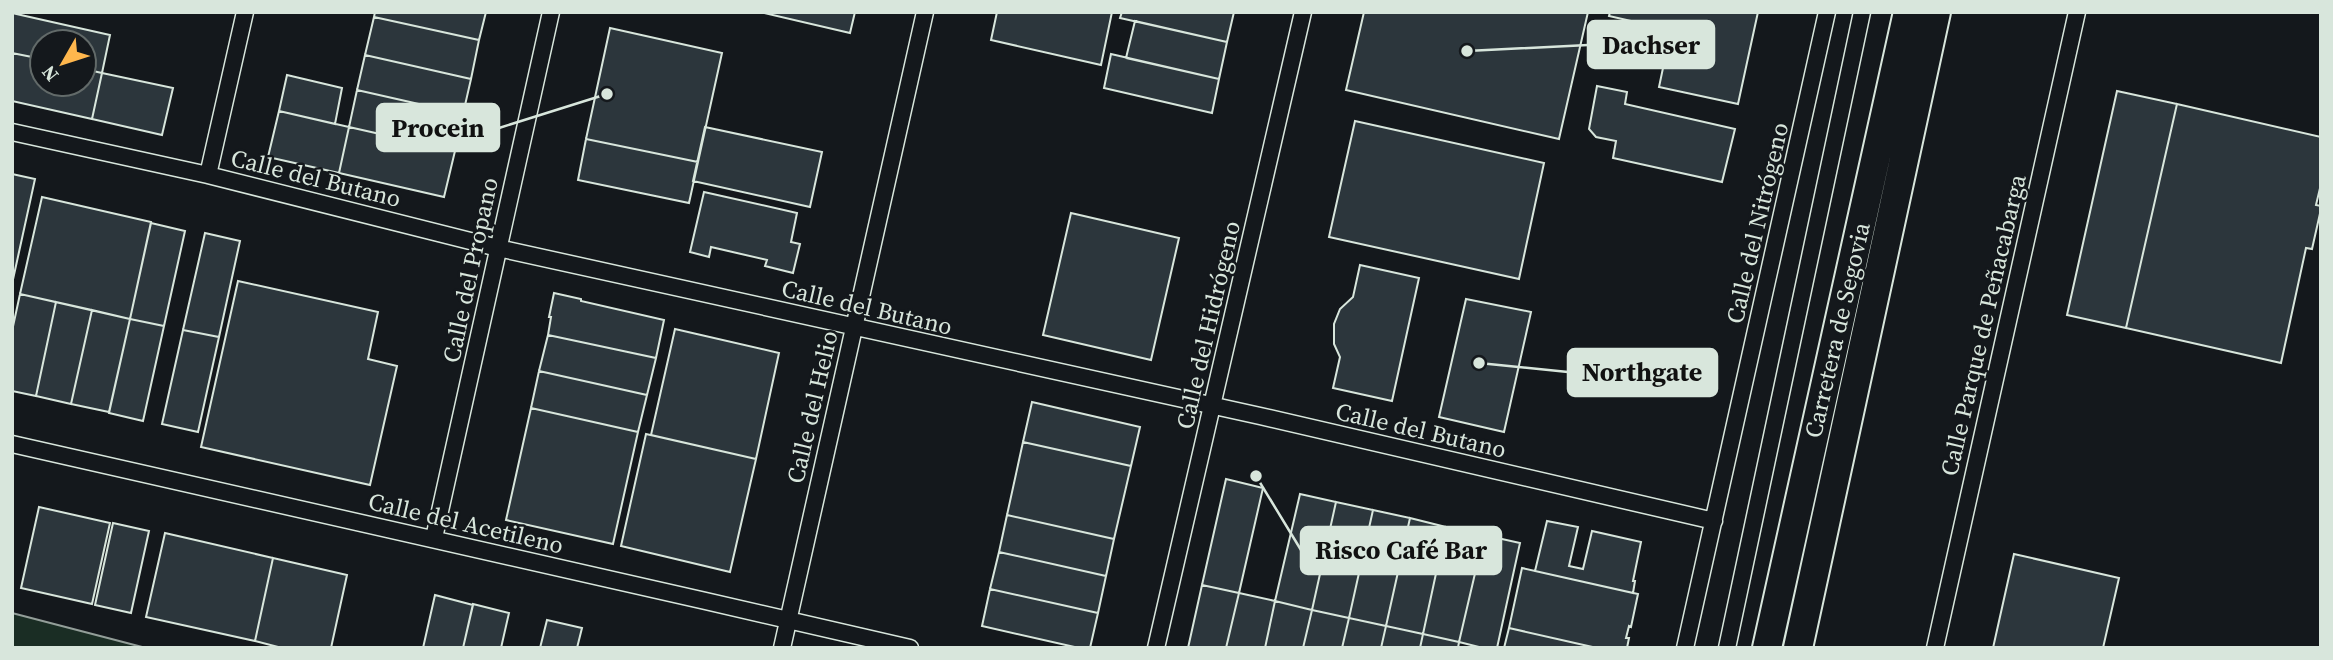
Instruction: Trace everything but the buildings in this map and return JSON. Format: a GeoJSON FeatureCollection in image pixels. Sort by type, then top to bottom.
{"type":"FeatureCollection","features":[{"type":"Feature","properties":{"kind":"highway","name":"Carretera de Segovia"},"geometry":{"type":"LineString","coordinates":[[1767,648],[1908,12]]}},
{"type":"Feature","properties":{"kind":"highway","name":"Carretera de Segovia"},"geometry":{"type":"LineString","coordinates":[[1798,648],[1936,12]]}},
{"type":"Feature","properties":{"kind":"street"},"geometry":{"type":"LineString","coordinates":[[208,175],[245,12]]}},
{"type":"Feature","properties":{"kind":"street","name":"Calle del Propano"},"geometry":{"type":"LineString","coordinates":[[434,538],[551,12]]}},
{"type":"Feature","properties":{"kind":"street","name":"Calle del Helio"},"geometry":{"type":"LineString","coordinates":[[782,648],[925,12]]}},
{"type":"Feature","properties":{"kind":"street","name":"Calle del Hidrógeno"},"geometry":{"type":"LineString","coordinates":[[1156,648],[1303,12]]}},
{"type":"Feature","properties":{"kind":"street","name":"Calle del Nitrógeno"},"geometry":{"type":"LineString","coordinates":[[1685,648],[1827,12]]}},
{"type":"Feature","properties":{"kind":"street"},"geometry":{"type":"LineString","coordinates":[[1727,648],[1862,12]]}},
{"type":"Feature","properties":{"kind":"street","name":"Calle Parque de Peñacabarga"},"geometry":{"type":"LineString","coordinates":[[1935,648],[2077,12]]}},
{"type":"Feature","properties":{"kind":"street","name":"Calle del Butano"},"geometry":{"type":"LineString","coordinates":[[12,132],[208,175],[498,248],[1212,406],[1714,522]]}},
{"type":"Feature","properties":{"kind":"street","name":"Calle del Acetileno"},"geometry":{"type":"LineString","coordinates":[[12,444],[910,648]]}},
{"type":"Feature","properties":{"kind":"green space"},"geometry":{"type":"Polygon","coordinates":[[[12,613],[146,648],[12,648],[12,613]]]}},
{"type":"Feature","properties":{"kind":"place","name":"Dachser"},"geometry":{"type":"Point","coordinates":[1467,51]}},
{"type":"Feature","properties":{"kind":"place","name":"Procein"},"geometry":{"type":"Point","coordinates":[607,94]}},
{"type":"Feature","properties":{"kind":"place","name":"Northgate"},"geometry":{"type":"Point","coordinates":[1479,363]}},
{"type":"Feature","properties":{"kind":"place","name":"Risco Café Bar"},"geometry":{"type":"Point","coordinates":[1256,476]}}]}
